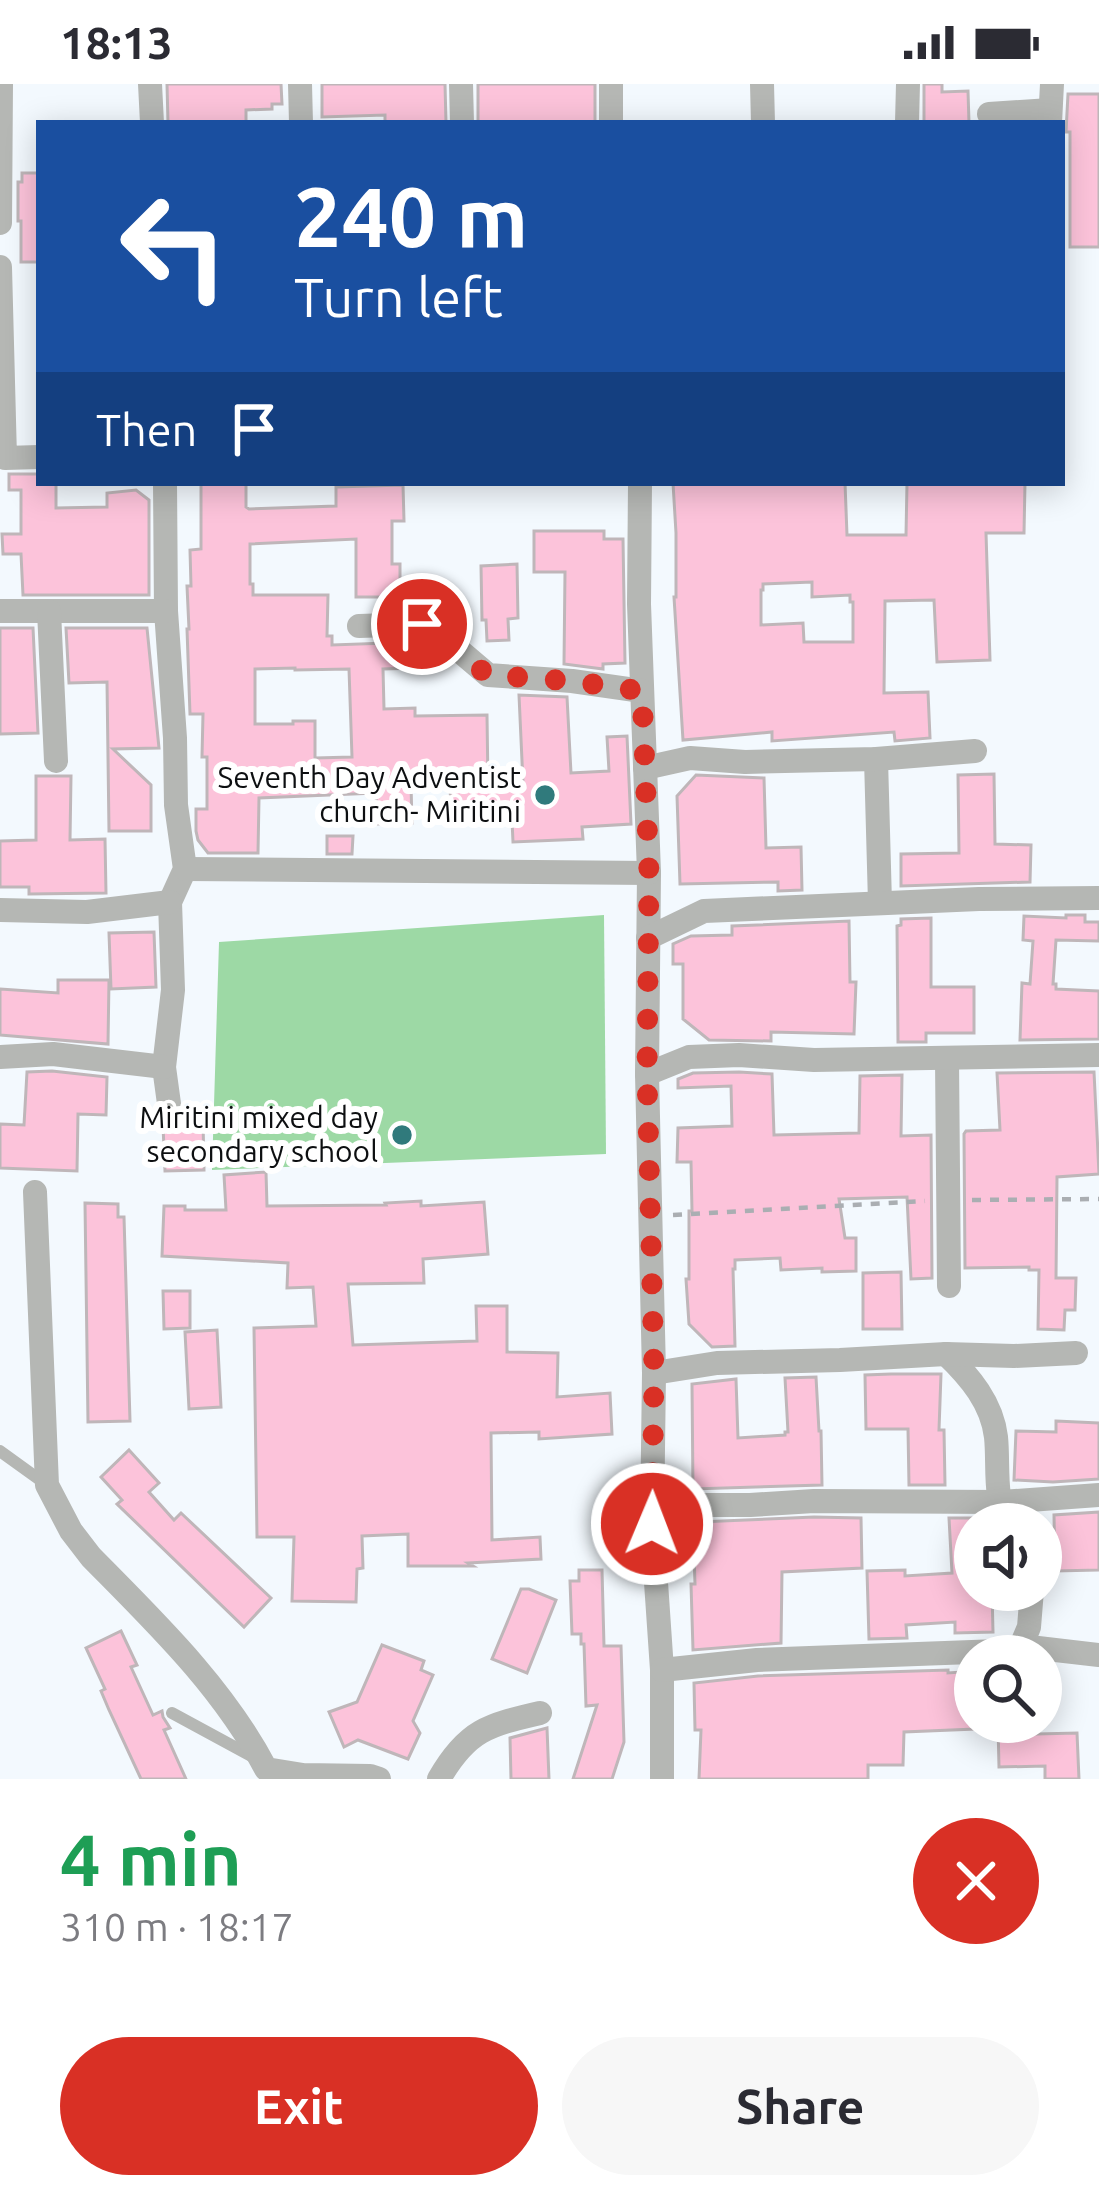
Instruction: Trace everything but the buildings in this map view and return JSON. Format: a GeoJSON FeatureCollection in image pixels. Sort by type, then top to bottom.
{"type":"FeatureCollection","features":[{"type":"Feature","properties":{"kind":"street"},"geometry":{"type":"LineString","coordinates":[[0,224],[1,84]]}},
{"type":"Feature","properties":{"kind":"street"},"geometry":{"type":"LineString","coordinates":[[150,84],[152,120]]}},
{"type":"Feature","properties":{"kind":"street"},"geometry":{"type":"LineString","coordinates":[[300,84],[301,120]]}},
{"type":"Feature","properties":{"kind":"street"},"geometry":{"type":"LineString","coordinates":[[461,84],[462,120]]}},
{"type":"Feature","properties":{"kind":"street"},"geometry":{"type":"LineString","coordinates":[[610,84],[611,120]]}},
{"type":"Feature","properties":{"kind":"street"},"geometry":{"type":"LineString","coordinates":[[762,84],[763,120]]}},
{"type":"Feature","properties":{"kind":"street"},"geometry":{"type":"LineString","coordinates":[[907,120],[908,84]]}},
{"type":"Feature","properties":{"kind":"street"},"geometry":{"type":"LineString","coordinates":[[989,113],[1050,117],[1052,84]]}},
{"type":"Feature","properties":{"kind":"street"},"geometry":{"type":"LineString","coordinates":[[0,267],[3,458],[36,457]]}},
{"type":"Feature","properties":{"kind":"street"},"geometry":{"type":"LineString","coordinates":[[166,486],[166,611],[176,805],[185,869],[170,902],[173,990],[164,1067],[170,1111]]}},
{"type":"Feature","properties":{"kind":"street"},"geometry":{"type":"LineString","coordinates":[[640,486],[639,604],[649,873],[652,1524],[662,1670],[662,1779]]}},
{"type":"Feature","properties":{"kind":"street"},"geometry":{"type":"LineString","coordinates":[[0,611],[166,611]]}},
{"type":"Feature","properties":{"kind":"street"},"geometry":{"type":"LineString","coordinates":[[49,611],[56,761]]}},
{"type":"Feature","properties":{"kind":"street"},"geometry":{"type":"LineString","coordinates":[[359,626],[422,624],[488,675],[642,691]]}},
{"type":"Feature","properties":{"kind":"street"},"geometry":{"type":"LineString","coordinates":[[645,768],[689,758],[745,762],[975,752]]}},
{"type":"Feature","properties":{"kind":"street"},"geometry":{"type":"LineString","coordinates":[[876,759],[880,903]]}},
{"type":"Feature","properties":{"kind":"street"},"geometry":{"type":"LineString","coordinates":[[185,869],[649,873]]}},
{"type":"Feature","properties":{"kind":"street"},"geometry":{"type":"LineString","coordinates":[[647,938],[704,911],[1099,898]]}},
{"type":"Feature","properties":{"kind":"street"},"geometry":{"type":"LineString","coordinates":[[0,910],[87,911],[170,902]]}},
{"type":"Feature","properties":{"kind":"street"},"geometry":{"type":"LineString","coordinates":[[0,1057],[53,1054],[164,1067]]}},
{"type":"Feature","properties":{"kind":"street"},"geometry":{"type":"LineString","coordinates":[[647,1074],[689,1057],[814,1060],[1099,1055]]}},
{"type":"Feature","properties":{"kind":"street"},"geometry":{"type":"LineString","coordinates":[[947,1059],[949,1286]]}},
{"type":"Feature","properties":{"kind":"street"},"geometry":{"type":"LineString","coordinates":[[35,1192],[47,1485],[71,1531],[218,1693],[249,1735],[266,1770],[379,1779]]}},
{"type":"Feature","properties":{"kind":"street"},"geometry":{"type":"LineString","coordinates":[[654,1372],[717,1363],[1076,1353]]}},
{"type":"Feature","properties":{"kind":"street"},"geometry":{"type":"LineString","coordinates":[[946,1354],[987,1405],[996,1438],[1002,1503]]}},
{"type":"Feature","properties":{"kind":"street"},"geometry":{"type":"LineString","coordinates":[[1057,1503],[1099,1495]]}},
{"type":"Feature","properties":{"kind":"street"},"geometry":{"type":"LineString","coordinates":[[652,1524],[694,1505],[814,1501],[954,1510]]}},
{"type":"Feature","properties":{"kind":"street"},"geometry":{"type":"LineString","coordinates":[[1062,1651],[1099,1655]]}},
{"type":"Feature","properties":{"kind":"street"},"geometry":{"type":"LineString","coordinates":[[662,1670],[757,1660],[954,1653]]}},
{"type":"Feature","properties":{"kind":"street"},"geometry":{"type":"LineString","coordinates":[[439,1779],[453,1755],[482,1730],[540,1713]]}},
{"type":"Feature","properties":{"kind":"lane"},"geometry":{"type":"LineString","coordinates":[[0,1451],[47,1485]]}},
{"type":"Feature","properties":{"kind":"lane"},"geometry":{"type":"LineString","coordinates":[[172,1713],[266,1770]]}},
{"type":"Feature","properties":{"kind":"path"},"geometry":{"type":"LineString","coordinates":[[649,1216],[949,1200],[1099,1198]]}},
{"type":"Feature","properties":{"kind":"green space"},"geometry":{"type":"Polygon","coordinates":[[[604,915],[606,1154],[212,1170],[219,942],[604,915]]]}},
{"type":"Feature","properties":{"kind":"place","name":"Seventh Day Adventist church- Miritini"},"geometry":{"type":"Point","coordinates":[545,795]}},
{"type":"Feature","properties":{"kind":"place","name":"Miritini mixed day secondary school"},"geometry":{"type":"Point","coordinates":[402,1135]}},
{"type":"Feature","properties":{"kind":"route"},"geometry":{"type":"LineString","coordinates":[[422,624],[488,675],[642,691],[649,873],[652,1524]]}}]}
